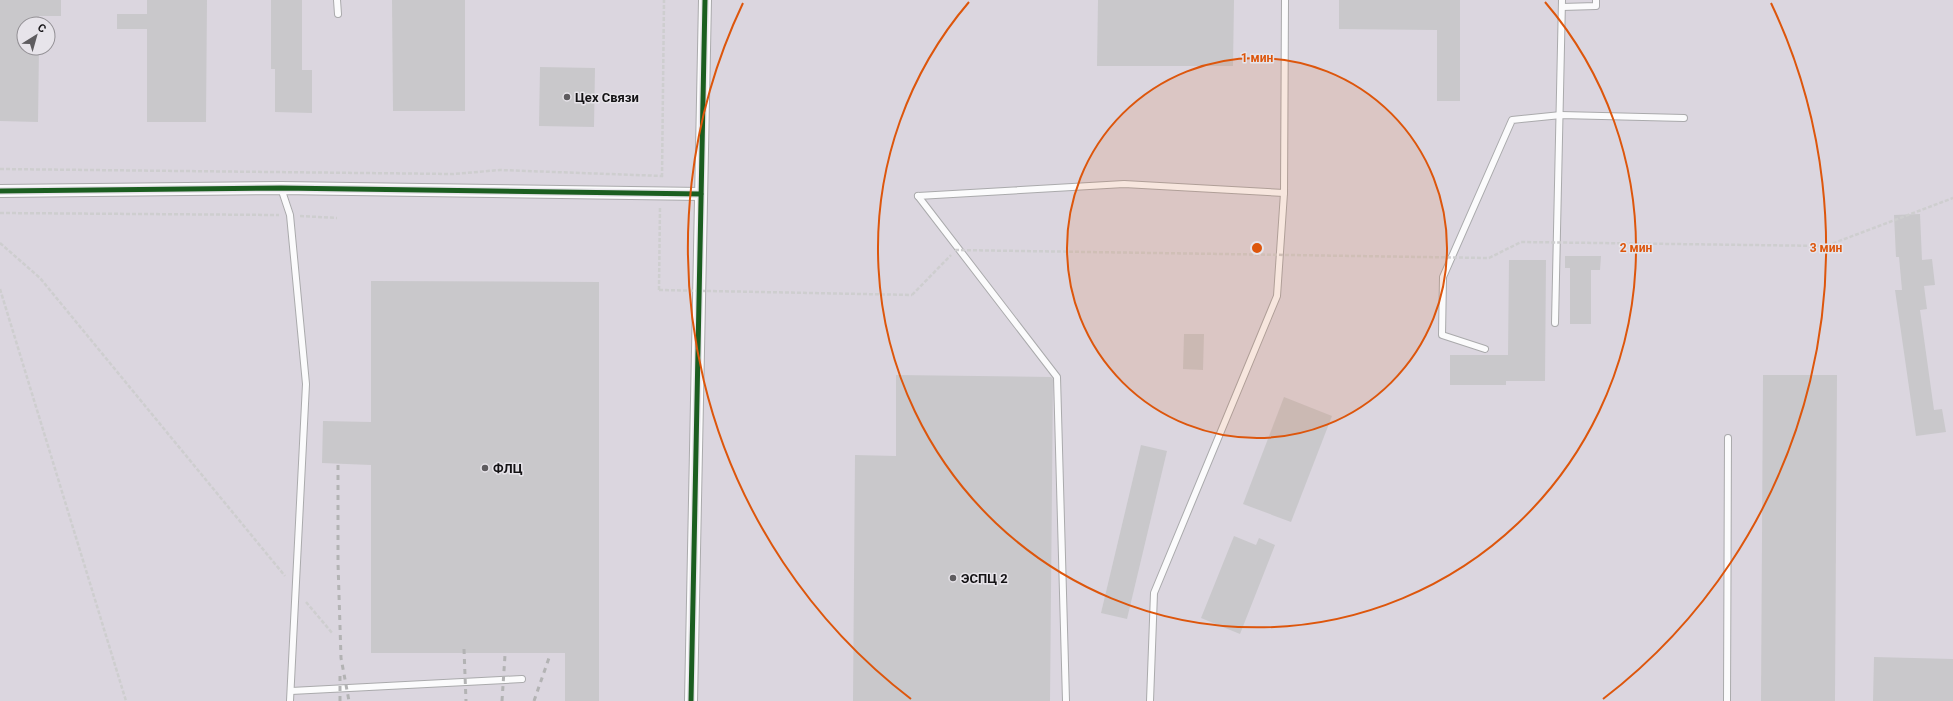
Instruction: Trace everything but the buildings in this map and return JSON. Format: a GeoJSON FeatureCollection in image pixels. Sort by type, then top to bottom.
{"type":"FeatureCollection","features":[{"type":"Feature","properties":{"kind":"street"},"geometry":{"type":"LineString","coordinates":[[691,701],[705,0]]}},
{"type":"Feature","properties":{"kind":"street"},"geometry":{"type":"LineString","coordinates":[[0,192],[282,188],[701,194]]}},
{"type":"Feature","properties":{"kind":"lane"},"geometry":{"type":"LineString","coordinates":[[337,0],[338,14]]}},
{"type":"Feature","properties":{"kind":"lane"},"geometry":{"type":"LineString","coordinates":[[1150,701],[1154,593],[1277,296],[1284,192],[1285,0]]}},
{"type":"Feature","properties":{"kind":"lane"},"geometry":{"type":"LineString","coordinates":[[1555,323],[1561,115],[1562,3],[1596,6],[1596,0]]}},
{"type":"Feature","properties":{"kind":"lane"},"geometry":{"type":"LineString","coordinates":[[1485,349],[1442,335],[1443,277],[1512,120],[1561,115],[1684,118]]}},
{"type":"Feature","properties":{"kind":"lane"},"geometry":{"type":"LineString","coordinates":[[1066,701],[1057,377],[918,196],[1124,184],[1284,192]]}},
{"type":"Feature","properties":{"kind":"lane"},"geometry":{"type":"LineString","coordinates":[[282,188],[290,216],[306,384],[290,701]]}},
{"type":"Feature","properties":{"kind":"lane"},"geometry":{"type":"LineString","coordinates":[[1727,701],[1728,438]]}},
{"type":"Feature","properties":{"kind":"lane"},"geometry":{"type":"LineString","coordinates":[[291,691],[522,679]]}},
{"type":"Feature","properties":{"kind":"path"},"geometry":{"type":"LineString","coordinates":[[664,0],[663,176],[660,193],[659,290],[912,294],[955,250],[1489,258],[1521,242],[1826,246],[1953,198]]}},
{"type":"Feature","properties":{"kind":"path"},"geometry":{"type":"LineString","coordinates":[[0,169],[453,174],[500,170],[663,176]]}},
{"type":"Feature","properties":{"kind":"path"},"geometry":{"type":"LineString","coordinates":[[0,213],[290,216],[337,218]]}},
{"type":"Feature","properties":{"kind":"path"},"geometry":{"type":"LineString","coordinates":[[0,243],[40,278],[332,634]]}},
{"type":"Feature","properties":{"kind":"path"},"geometry":{"type":"LineString","coordinates":[[0,289],[126,701]]}},
{"type":"Feature","properties":{"kind":"shaded area"},"geometry":{"type":"Polygon","coordinates":[[[0,0],[1953,0],[1953,701],[0,701],[0,0]]]}},
{"type":"Feature","properties":{"kind":"railway"},"geometry":{"type":"LineString","coordinates":[[338,465],[338,563],[341,658],[349,701]]}},
{"type":"Feature","properties":{"kind":"railway"},"geometry":{"type":"LineString","coordinates":[[464,649],[466,701]]}},
{"type":"Feature","properties":{"kind":"railway"},"geometry":{"type":"LineString","coordinates":[[502,701],[505,655]]}},
{"type":"Feature","properties":{"kind":"railway"},"geometry":{"type":"LineString","coordinates":[[534,701],[550,655]]}},
{"type":"Feature","properties":{"kind":"railway"},"geometry":{"type":"LineString","coordinates":[[340,676],[340,701]]}},
{"type":"Feature","properties":{"kind":"cycle path"},"geometry":{"type":"LineString","coordinates":[[691,701],[705,0]]}},
{"type":"Feature","properties":{"kind":"cycle path"},"geometry":{"type":"LineString","coordinates":[[0,191],[281,188],[701,194]]}},
{"type":"Feature","properties":{"kind":"place","name":"Цех Связи"},"geometry":{"type":"Point","coordinates":[567,97]}},
{"type":"Feature","properties":{"kind":"place","name":"ФЛЦ"},"geometry":{"type":"Point","coordinates":[485,468]}},
{"type":"Feature","properties":{"kind":"place","name":"ЭСПЦ 2"},"geometry":{"type":"Point","coordinates":[953,578]}}]}
